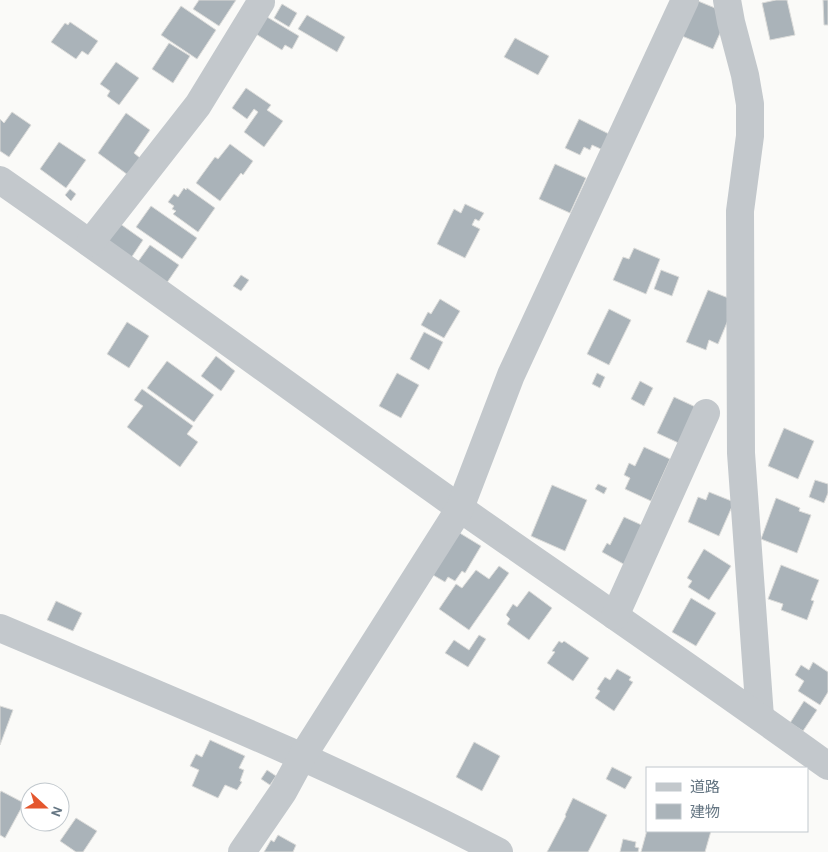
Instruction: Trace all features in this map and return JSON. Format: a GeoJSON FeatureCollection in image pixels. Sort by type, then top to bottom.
{"type":"FeatureCollection","features":[{"type":"Feature","properties":{"kind":"street"},"geometry":{"type":"LineString","coordinates":[[727,0],[750,104],[750,136],[740,211],[742,453],[760,717]]}},
{"type":"Feature","properties":{"kind":"street"},"geometry":{"type":"LineString","coordinates":[[242,852],[283,792],[302,757],[460,508],[511,375],[570,251],[682,1]]}},
{"type":"Feature","properties":{"kind":"street"},"geometry":{"type":"LineString","coordinates":[[90,244],[198,105],[261,2]]}},
{"type":"Feature","properties":{"kind":"street"},"geometry":{"type":"LineString","coordinates":[[0,180],[460,508],[828,766]]}},
{"type":"Feature","properties":{"kind":"street"},"geometry":{"type":"LineString","coordinates":[[615,616],[706,413]]}},
{"type":"Feature","properties":{"kind":"street"},"geometry":{"type":"LineString","coordinates":[[0,628],[302,757],[405,804],[499,852]]}},
{"type":"Feature","properties":{"kind":"building"},"geometry":{"type":"Polygon","coordinates":[[[199,0],[236,0],[219,26],[193,9],[199,0]]]}},
{"type":"Feature","properties":{"kind":"building"},"geometry":{"type":"Polygon","coordinates":[[[787,0],[795,35],[770,40],[762,3],[787,0]]]}},
{"type":"Feature","properties":{"kind":"building"},"geometry":{"type":"Polygon","coordinates":[[[823,0],[828,0],[828,25],[824,25],[823,0]]]}},
{"type":"Feature","properties":{"kind":"building"},"geometry":{"type":"Polygon","coordinates":[[[698,1],[715,8],[721,31],[713,49],[682,36],[698,1]]]}},
{"type":"Feature","properties":{"kind":"building"},"geometry":{"type":"Polygon","coordinates":[[[282,4],[297,13],[289,27],[274,18],[282,4]]]}},
{"type":"Feature","properties":{"kind":"building"},"geometry":{"type":"Polygon","coordinates":[[[181,6],[216,30],[197,59],[161,35],[181,6]]]}},
{"type":"Feature","properties":{"kind":"building"},"geometry":{"type":"Polygon","coordinates":[[[262,14],[299,36],[292,49],[285,45],[282,50],[251,31],[262,14]]]}},
{"type":"Feature","properties":{"kind":"building"},"geometry":{"type":"Polygon","coordinates":[[[307,15],[345,37],[337,52],[298,29],[307,15]]]}},
{"type":"Feature","properties":{"kind":"building"},"geometry":{"type":"Polygon","coordinates":[[[70,22],[98,41],[88,55],[82,51],[76,59],[51,42],[65,23],[68,25],[70,22]]]}},
{"type":"Feature","properties":{"kind":"building"},"geometry":{"type":"Polygon","coordinates":[[[515,38],[549,56],[538,75],[504,57],[515,38]]]}},
{"type":"Feature","properties":{"kind":"building"},"geometry":{"type":"Polygon","coordinates":[[[169,43],[190,56],[173,83],[152,69],[169,43]]]}},
{"type":"Feature","properties":{"kind":"building"},"geometry":{"type":"Polygon","coordinates":[[[116,62],[139,78],[119,105],[107,96],[110,91],[100,84],[116,62]]]}},
{"type":"Feature","properties":{"kind":"building"},"geometry":{"type":"Polygon","coordinates":[[[246,88],[271,105],[267,110],[283,121],[264,147],[244,132],[258,112],[254,109],[247,119],[232,108],[246,88]]]}},
{"type":"Feature","properties":{"kind":"building"},"geometry":{"type":"Polygon","coordinates":[[[12,112],[31,125],[9,157],[0,151],[0,119],[4,123],[12,112]]]}},
{"type":"Feature","properties":{"kind":"building"},"geometry":{"type":"Polygon","coordinates":[[[126,113],[150,130],[134,153],[140,158],[128,175],[98,153],[126,113]]]}},
{"type":"Feature","properties":{"kind":"building"},"geometry":{"type":"Polygon","coordinates":[[[579,119],[611,135],[603,150],[592,145],[590,150],[584,147],[580,155],[565,148],[579,119]]]}},
{"type":"Feature","properties":{"kind":"building"},"geometry":{"type":"Polygon","coordinates":[[[59,142],[86,160],[66,188],[40,169],[59,142]]]}},
{"type":"Feature","properties":{"kind":"building"},"geometry":{"type":"Polygon","coordinates":[[[230,144],[253,161],[243,175],[241,173],[220,201],[196,183],[215,157],[218,159],[230,144]]]}},
{"type":"Feature","properties":{"kind":"building"},"geometry":{"type":"Polygon","coordinates":[[[555,164],[586,178],[570,213],[539,199],[555,164]]]}},
{"type":"Feature","properties":{"kind":"building"},"geometry":{"type":"Polygon","coordinates":[[[184,188],[186,190],[187,188],[215,208],[198,232],[173,214],[176,211],[172,209],[174,206],[168,202],[174,194],[178,197],[184,188]]]}},
{"type":"Feature","properties":{"kind":"building"},"geometry":{"type":"Polygon","coordinates":[[[70,189],[76,194],[71,201],[65,195],[70,189]]]}},
{"type":"Feature","properties":{"kind":"building"},"geometry":{"type":"Polygon","coordinates":[[[465,204],[484,213],[479,221],[475,219],[472,225],[480,229],[465,258],[437,244],[454,209],[461,213],[465,204]]]}},
{"type":"Feature","properties":{"kind":"building"},"geometry":{"type":"Polygon","coordinates":[[[151,206],[197,238],[182,259],[136,227],[151,206]]]}},
{"type":"Feature","properties":{"kind":"building"},"geometry":{"type":"Polygon","coordinates":[[[119,223],[143,240],[131,258],[106,240],[119,223]]]}},
{"type":"Feature","properties":{"kind":"building"},"geometry":{"type":"Polygon","coordinates":[[[150,245],[179,265],[166,284],[137,263],[150,245]]]}},
{"type":"Feature","properties":{"kind":"building"},"geometry":{"type":"Polygon","coordinates":[[[634,248],[660,259],[646,294],[613,280],[623,257],[629,259],[634,248]]]}},
{"type":"Feature","properties":{"kind":"building"},"geometry":{"type":"Polygon","coordinates":[[[661,270],[679,277],[672,296],[654,289],[661,270]]]}},
{"type":"Feature","properties":{"kind":"building"},"geometry":{"type":"Polygon","coordinates":[[[241,275],[249,280],[241,291],[233,286],[241,275]]]}},
{"type":"Feature","properties":{"kind":"building"},"geometry":{"type":"Polygon","coordinates":[[[708,290],[736,301],[718,344],[709,340],[706,350],[686,342],[708,290]]]}},
{"type":"Feature","properties":{"kind":"building"},"geometry":{"type":"Polygon","coordinates":[[[440,299],[460,311],[444,338],[421,325],[428,312],[431,314],[440,299]]]}},
{"type":"Feature","properties":{"kind":"building"},"geometry":{"type":"Polygon","coordinates":[[[609,309],[631,320],[609,365],[587,354],[609,309]]]}},
{"type":"Feature","properties":{"kind":"building"},"geometry":{"type":"Polygon","coordinates":[[[127,322],[149,336],[129,368],[107,354],[127,322]]]}},
{"type":"Feature","properties":{"kind":"building"},"geometry":{"type":"Polygon","coordinates":[[[424,332],[443,342],[429,370],[410,359],[424,332]]]}},
{"type":"Feature","properties":{"kind":"building"},"geometry":{"type":"Polygon","coordinates":[[[216,356],[235,371],[221,391],[201,376],[216,356]]]}},
{"type":"Feature","properties":{"kind":"building"},"geometry":{"type":"Polygon","coordinates":[[[167,361],[214,395],[194,422],[147,388],[167,361]]]}},
{"type":"Feature","properties":{"kind":"building"},"geometry":{"type":"Polygon","coordinates":[[[397,373],[419,385],[401,418],[379,406],[397,373]]]}},
{"type":"Feature","properties":{"kind":"building"},"geometry":{"type":"Polygon","coordinates":[[[597,373],[605,377],[600,388],[592,384],[597,373]]]}},
{"type":"Feature","properties":{"kind":"building"},"geometry":{"type":"Polygon","coordinates":[[[640,381],[653,388],[644,406],[631,399],[640,381]]]}},
{"type":"Feature","properties":{"kind":"building"},"geometry":{"type":"Polygon","coordinates":[[[142,389],[193,426],[187,434],[198,442],[180,467],[127,427],[143,406],[134,400],[142,389]]]}},
{"type":"Feature","properties":{"kind":"building"},"geometry":{"type":"Polygon","coordinates":[[[674,397],[702,410],[685,446],[657,433],[674,397]]]}},
{"type":"Feature","properties":{"kind":"building"},"geometry":{"type":"Polygon","coordinates":[[[784,428],[814,441],[798,479],[768,466],[784,428]]]}},
{"type":"Feature","properties":{"kind":"building"},"geometry":{"type":"Polygon","coordinates":[[[644,447],[670,459],[651,501],[625,489],[630,478],[624,475],[629,463],[635,466],[644,447]]]}},
{"type":"Feature","properties":{"kind":"building"},"geometry":{"type":"Polygon","coordinates":[[[815,480],[828,484],[828,493],[824,503],[809,497],[815,480]]]}},
{"type":"Feature","properties":{"kind":"building"},"geometry":{"type":"Polygon","coordinates":[[[598,484],[607,488],[604,494],[595,489],[598,484]]]}},
{"type":"Feature","properties":{"kind":"building"},"geometry":{"type":"Polygon","coordinates":[[[552,485],[587,500],[565,551],[531,536],[552,485]]]}},
{"type":"Feature","properties":{"kind":"building"},"geometry":{"type":"Polygon","coordinates":[[[709,492],[734,502],[719,536],[688,522],[698,497],[706,500],[709,492]]]}},
{"type":"Feature","properties":{"kind":"building"},"geometry":{"type":"Polygon","coordinates":[[[776,498],[800,508],[799,511],[811,515],[797,553],[761,539],[776,498]]]}},
{"type":"Feature","properties":{"kind":"building"},"geometry":{"type":"Polygon","coordinates":[[[624,517],[646,527],[627,566],[602,552],[607,543],[610,545],[624,517]]]}},
{"type":"Feature","properties":{"kind":"building"},"geometry":{"type":"Polygon","coordinates":[[[458,532],[481,546],[465,573],[462,571],[455,581],[448,577],[445,582],[433,575],[458,532]]]}},
{"type":"Feature","properties":{"kind":"building"},"geometry":{"type":"Polygon","coordinates":[[[704,549],[731,566],[709,600],[688,587],[692,581],[687,578],[704,549]]]}},
{"type":"Feature","properties":{"kind":"building"},"geometry":{"type":"Polygon","coordinates":[[[781,565],[819,580],[811,600],[814,601],[807,620],[781,610],[783,604],[768,599],[781,565]]]}},
{"type":"Feature","properties":{"kind":"building"},"geometry":{"type":"Polygon","coordinates":[[[499,566],[509,573],[469,630],[439,609],[456,584],[462,588],[476,570],[489,579],[499,566]]]}},
{"type":"Feature","properties":{"kind":"building"},"geometry":{"type":"Polygon","coordinates":[[[529,591],[552,608],[529,640],[507,624],[510,619],[506,615],[513,604],[517,607],[529,591]]]}},
{"type":"Feature","properties":{"kind":"building"},"geometry":{"type":"Polygon","coordinates":[[[691,598],[716,613],[696,646],[672,632],[691,598]]]}},
{"type":"Feature","properties":{"kind":"building"},"geometry":{"type":"Polygon","coordinates":[[[56,601],[82,613],[73,631],[47,620],[56,601]]]}},
{"type":"Feature","properties":{"kind":"building"},"geometry":{"type":"Polygon","coordinates":[[[479,635],[486,639],[468,667],[445,653],[454,640],[469,650],[479,635]]]}},
{"type":"Feature","properties":{"kind":"building"},"geometry":{"type":"Polygon","coordinates":[[[559,641],[562,643],[564,641],[589,658],[573,681],[547,663],[555,652],[552,651],[559,641]]]}},
{"type":"Feature","properties":{"kind":"building"},"geometry":{"type":"Polygon","coordinates":[[[813,662],[828,672],[828,692],[820,705],[798,691],[804,681],[795,675],[801,665],[809,670],[813,662]]]}},
{"type":"Feature","properties":{"kind":"building"},"geometry":{"type":"Polygon","coordinates":[[[617,669],[631,677],[629,680],[633,682],[614,711],[595,698],[600,691],[597,689],[605,677],[610,680],[617,669]]]}},
{"type":"Feature","properties":{"kind":"building"},"geometry":{"type":"Polygon","coordinates":[[[804,701],[817,710],[803,731],[790,723],[804,701]]]}},
{"type":"Feature","properties":{"kind":"building"},"geometry":{"type":"Polygon","coordinates":[[[0,706],[13,710],[0,745],[0,706]]]}},
{"type":"Feature","properties":{"kind":"building"},"geometry":{"type":"Polygon","coordinates":[[[210,740],[245,756],[239,768],[244,770],[240,781],[242,782],[237,790],[225,785],[218,798],[192,786],[199,770],[190,766],[196,754],[202,757],[210,740]]]}},
{"type":"Feature","properties":{"kind":"building"},"geometry":{"type":"Polygon","coordinates":[[[474,742],[500,756],[482,791],[456,777],[474,742]]]}},
{"type":"Feature","properties":{"kind":"building"},"geometry":{"type":"Polygon","coordinates":[[[612,767],[632,777],[625,789],[606,779],[612,767]]]}},
{"type":"Feature","properties":{"kind":"building"},"geometry":{"type":"Polygon","coordinates":[[[267,770],[276,776],[270,785],[261,779],[267,770]]]}},
{"type":"Feature","properties":{"kind":"building"},"geometry":{"type":"Polygon","coordinates":[[[1,791],[20,801],[20,810],[5,838],[0,835],[1,791]]]}},
{"type":"Feature","properties":{"kind":"building"},"geometry":{"type":"Polygon","coordinates":[[[573,798],[607,815],[588,852],[547,852],[566,816],[573,798]]]}},
{"type":"Feature","properties":{"kind":"building"},"geometry":{"type":"Polygon","coordinates":[[[76,818],[97,831],[83,852],[76,852],[60,841],[66,832],[70,832],[70,827],[76,818]]]}},
{"type":"Feature","properties":{"kind":"building"},"geometry":{"type":"Polygon","coordinates":[[[646,832],[711,832],[705,852],[641,852],[646,832]]]}},
{"type":"Feature","properties":{"kind":"building"},"geometry":{"type":"Polygon","coordinates":[[[278,835],[296,845],[293,852],[264,852],[271,840],[274,842],[278,835]]]}},
{"type":"Feature","properties":{"kind":"building"},"geometry":{"type":"Polygon","coordinates":[[[623,839],[636,842],[635,847],[639,848],[638,852],[620,852],[623,839]]]}}]}
